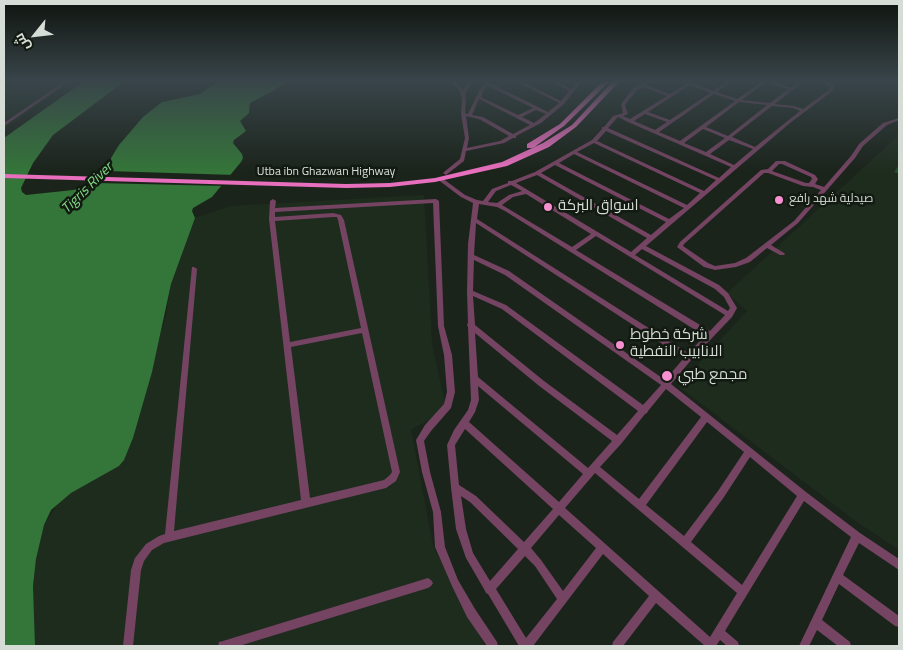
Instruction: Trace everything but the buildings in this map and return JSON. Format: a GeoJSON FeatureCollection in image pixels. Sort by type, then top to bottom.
{"type":"FeatureCollection","features":[{"type":"Feature","properties":{"kind":"highway","name":"Utba ibn Ghazwan Highway"},"geometry":{"type":"LineString","coordinates":[[443,176],[504,157],[541,140],[562,126],[577,111]]}},
{"type":"Feature","properties":{"kind":"highway","name":"Utba ibn Ghazwan Highway"},"geometry":{"type":"LineString","coordinates":[[4,176],[346,186],[390,185],[499,165],[546,145],[574,126],[588,111]]}},
{"type":"Feature","properties":{"kind":"highway","name":"Utba ibn Ghazwan Highway"},"geometry":{"type":"LineString","coordinates":[[4,171],[347,181],[428,179]]}},
{"type":"Feature","properties":{"kind":"street"},"geometry":{"type":"LineString","coordinates":[[4,125],[24,111]]}},
{"type":"Feature","properties":{"kind":"street"},"geometry":{"type":"LineString","coordinates":[[507,111],[534,125]]}},
{"type":"Feature","properties":{"kind":"street"},"geometry":{"type":"LineString","coordinates":[[519,117],[530,111]]}},
{"type":"Feature","properties":{"kind":"street"},"geometry":{"type":"LineString","coordinates":[[543,111],[549,114]]}},
{"type":"Feature","properties":{"kind":"street"},"geometry":{"type":"LineString","coordinates":[[465,150],[494,145],[514,137],[552,111]]}},
{"type":"Feature","properties":{"kind":"street"},"geometry":{"type":"LineString","coordinates":[[486,203],[494,190],[510,182],[537,173],[594,141],[615,117],[626,114],[625,111]]}},
{"type":"Feature","properties":{"kind":"street"},"geometry":{"type":"LineString","coordinates":[[656,132],[686,111]]}},
{"type":"Feature","properties":{"kind":"street"},"geometry":{"type":"LineString","coordinates":[[681,143],[724,111]]}},
{"type":"Feature","properties":{"kind":"street"},"geometry":{"type":"LineString","coordinates":[[707,154],[761,111]]}},
{"type":"Feature","properties":{"kind":"street"},"geometry":{"type":"LineString","coordinates":[[631,255],[800,111]]}},
{"type":"Feature","properties":{"kind":"street"},"geometry":{"type":"LineString","coordinates":[[630,121],[644,112],[671,122]]}},
{"type":"Feature","properties":{"kind":"street"},"geometry":{"type":"LineString","coordinates":[[514,137],[470,114],[463,114],[467,138],[462,160],[443,176],[456,192],[476,202],[498,205],[573,249],[710,335]]}},
{"type":"Feature","properties":{"kind":"street"},"geometry":{"type":"LineString","coordinates":[[619,116],[735,167]]}},
{"type":"Feature","properties":{"kind":"street"},"geometry":{"type":"LineString","coordinates":[[826,187],[813,182],[805,185],[769,171],[763,171],[680,246],[706,265],[718,268],[744,262],[768,246],[796,222],[826,187],[861,146],[885,124],[899,119]]}},
{"type":"Feature","properties":{"kind":"street"},"geometry":{"type":"LineString","coordinates":[[702,127],[756,149]]}},
{"type":"Feature","properties":{"kind":"street"},"geometry":{"type":"LineString","coordinates":[[604,128],[720,180]]}},
{"type":"Feature","properties":{"kind":"street"},"geometry":{"type":"LineString","coordinates":[[594,141],[704,193]]}},
{"type":"Feature","properties":{"kind":"street"},"geometry":{"type":"LineString","coordinates":[[575,153],[687,207]]}},
{"type":"Feature","properties":{"kind":"street"},"geometry":{"type":"LineString","coordinates":[[769,171],[778,162],[783,162],[810,174],[813,182]]}},
{"type":"Feature","properties":{"kind":"street"},"geometry":{"type":"LineString","coordinates":[[555,163],[670,222]]}},
{"type":"Feature","properties":{"kind":"street"},"geometry":{"type":"LineString","coordinates":[[537,173],[651,238]]}},
{"type":"Feature","properties":{"kind":"street"},"geometry":{"type":"LineString","coordinates":[[510,182],[730,314]]}},
{"type":"Feature","properties":{"kind":"street"},"geometry":{"type":"LineString","coordinates":[[498,205],[511,196],[526,192]]}},
{"type":"Feature","properties":{"kind":"street"},"geometry":{"type":"LineString","coordinates":[[273,201],[272,215],[306,503]]}},
{"type":"Feature","properties":{"kind":"street"},"geometry":{"type":"LineString","coordinates":[[272,215],[436,201],[441,326],[449,360],[451,392],[448,406],[420,440],[426,472],[437,512],[440,547],[471,613],[493,646]]}},
{"type":"Feature","properties":{"kind":"street"},"geometry":{"type":"LineString","coordinates":[[476,202],[470,292],[470,325],[475,400],[471,412],[451,445],[461,530],[469,555],[489,590],[526,646],[603,547]]}},
{"type":"Feature","properties":{"kind":"street"},"geometry":{"type":"LineString","coordinates":[[128,646],[136,570],[140,558],[149,546],[169,537],[386,484],[393,478],[396,472],[339,216],[272,215]]}},
{"type":"Feature","properties":{"kind":"street"},"geometry":{"type":"LineString","coordinates":[[475,220],[689,357]]}},
{"type":"Feature","properties":{"kind":"street"},"geometry":{"type":"LineString","coordinates":[[573,249],[595,234]]}},
{"type":"Feature","properties":{"kind":"street"},"geometry":{"type":"LineString","coordinates":[[489,590],[667,385],[689,357],[734,308],[717,287],[642,246]]}},
{"type":"Feature","properties":{"kind":"street"},"geometry":{"type":"LineString","coordinates":[[768,246],[782,254]]}},
{"type":"Feature","properties":{"kind":"street"},"geometry":{"type":"LineString","coordinates":[[471,256],[507,273],[667,385],[748,453],[802,495],[856,536],[899,565]]}},
{"type":"Feature","properties":{"kind":"street"},"geometry":{"type":"LineString","coordinates":[[169,537],[194,268]]}},
{"type":"Feature","properties":{"kind":"street"},"geometry":{"type":"LineString","coordinates":[[470,292],[504,307],[644,411]]}},
{"type":"Feature","properties":{"kind":"street"},"geometry":{"type":"LineString","coordinates":[[470,325],[618,442]]}},
{"type":"Feature","properties":{"kind":"street"},"geometry":{"type":"LineString","coordinates":[[288,346],[364,330]]}},
{"type":"Feature","properties":{"kind":"street"},"geometry":{"type":"LineString","coordinates":[[474,378],[592,471],[640,505],[744,592]]}},
{"type":"Feature","properties":{"kind":"street"},"geometry":{"type":"LineString","coordinates":[[640,505],[706,417]]}},
{"type":"Feature","properties":{"kind":"street"},"geometry":{"type":"LineString","coordinates":[[464,423],[711,646],[802,495]]}},
{"type":"Feature","properties":{"kind":"street"},"geometry":{"type":"LineString","coordinates":[[685,542],[721,494],[748,453]]}},
{"type":"Feature","properties":{"kind":"street"},"geometry":{"type":"LineString","coordinates":[[455,487],[473,499],[525,548],[538,563],[563,600]]}},
{"type":"Feature","properties":{"kind":"street"},"geometry":{"type":"LineString","coordinates":[[804,646],[856,536]]}},
{"type":"Feature","properties":{"kind":"street"},"geometry":{"type":"LineString","coordinates":[[838,576],[899,622]]}},
{"type":"Feature","properties":{"kind":"street"},"geometry":{"type":"LineString","coordinates":[[223,646],[428,583]]}},
{"type":"Feature","properties":{"kind":"street"},"geometry":{"type":"LineString","coordinates":[[617,646],[656,595]]}},
{"type":"Feature","properties":{"kind":"street"},"geometry":{"type":"LineString","coordinates":[[816,622],[846,646]]}},
{"type":"Feature","properties":{"kind":"street"},"geometry":{"type":"LineString","coordinates":[[719,632],[734,646]]}},
{"type":"Feature","properties":{"kind":"shaded area"},"geometry":{"type":"Polygon","coordinates":[[[4,111],[29,111],[4,129],[4,111]]]}},
{"type":"Feature","properties":{"kind":"shaded area"},"geometry":{"type":"Polygon","coordinates":[[[899,135],[899,550],[857,522],[678,386],[747,311],[727,293],[899,135]]]}},
{"type":"Feature","properties":{"kind":"shaded area"},"geometry":{"type":"Polygon","coordinates":[[[424,195],[432,344],[447,412],[411,429],[433,546],[485,646],[35,646],[33,586],[36,559],[44,525],[58,503],[71,493],[119,466],[124,460],[133,438],[146,392],[157,344],[166,316],[171,284],[195,218],[231,206],[424,195]]]}},
{"type":"Feature","properties":{"kind":"water","name":"Tigris River"},"geometry":{"type":"Polygon","coordinates":[[[41,111],[85,111],[53,135],[33,163],[21,188],[22,192],[26,195],[73,190],[102,183],[112,167],[111,158],[119,145],[150,111],[249,111],[240,121],[246,131],[234,140],[233,143],[242,154],[241,162],[212,197],[193,208],[192,211],[195,218],[171,284],[152,372],[133,438],[124,460],[119,466],[71,493],[51,510],[44,525],[36,559],[33,586],[35,646],[4,646],[4,138],[41,111]]]}},
{"type":"Feature","properties":{"kind":"pier"},"geometry":{"type":"Polygon","coordinates":[[[107,171],[235,175],[225,186],[97,183],[107,171]]]}},
{"type":"Feature","properties":{"kind":"place","name":"صيدلية شهد رافع"},"geometry":{"type":"Point","coordinates":[779,200]}},
{"type":"Feature","properties":{"kind":"place","name":"اسواق البركة"},"geometry":{"type":"Point","coordinates":[548,207]}},
{"type":"Feature","properties":{"kind":"place","name":"شركة خطوط الانابيب النفطية"},"geometry":{"type":"Point","coordinates":[620,345]}},
{"type":"Feature","properties":{"kind":"place","name":"مجمع طبي"},"geometry":{"type":"Point","coordinates":[667,376]}}]}
